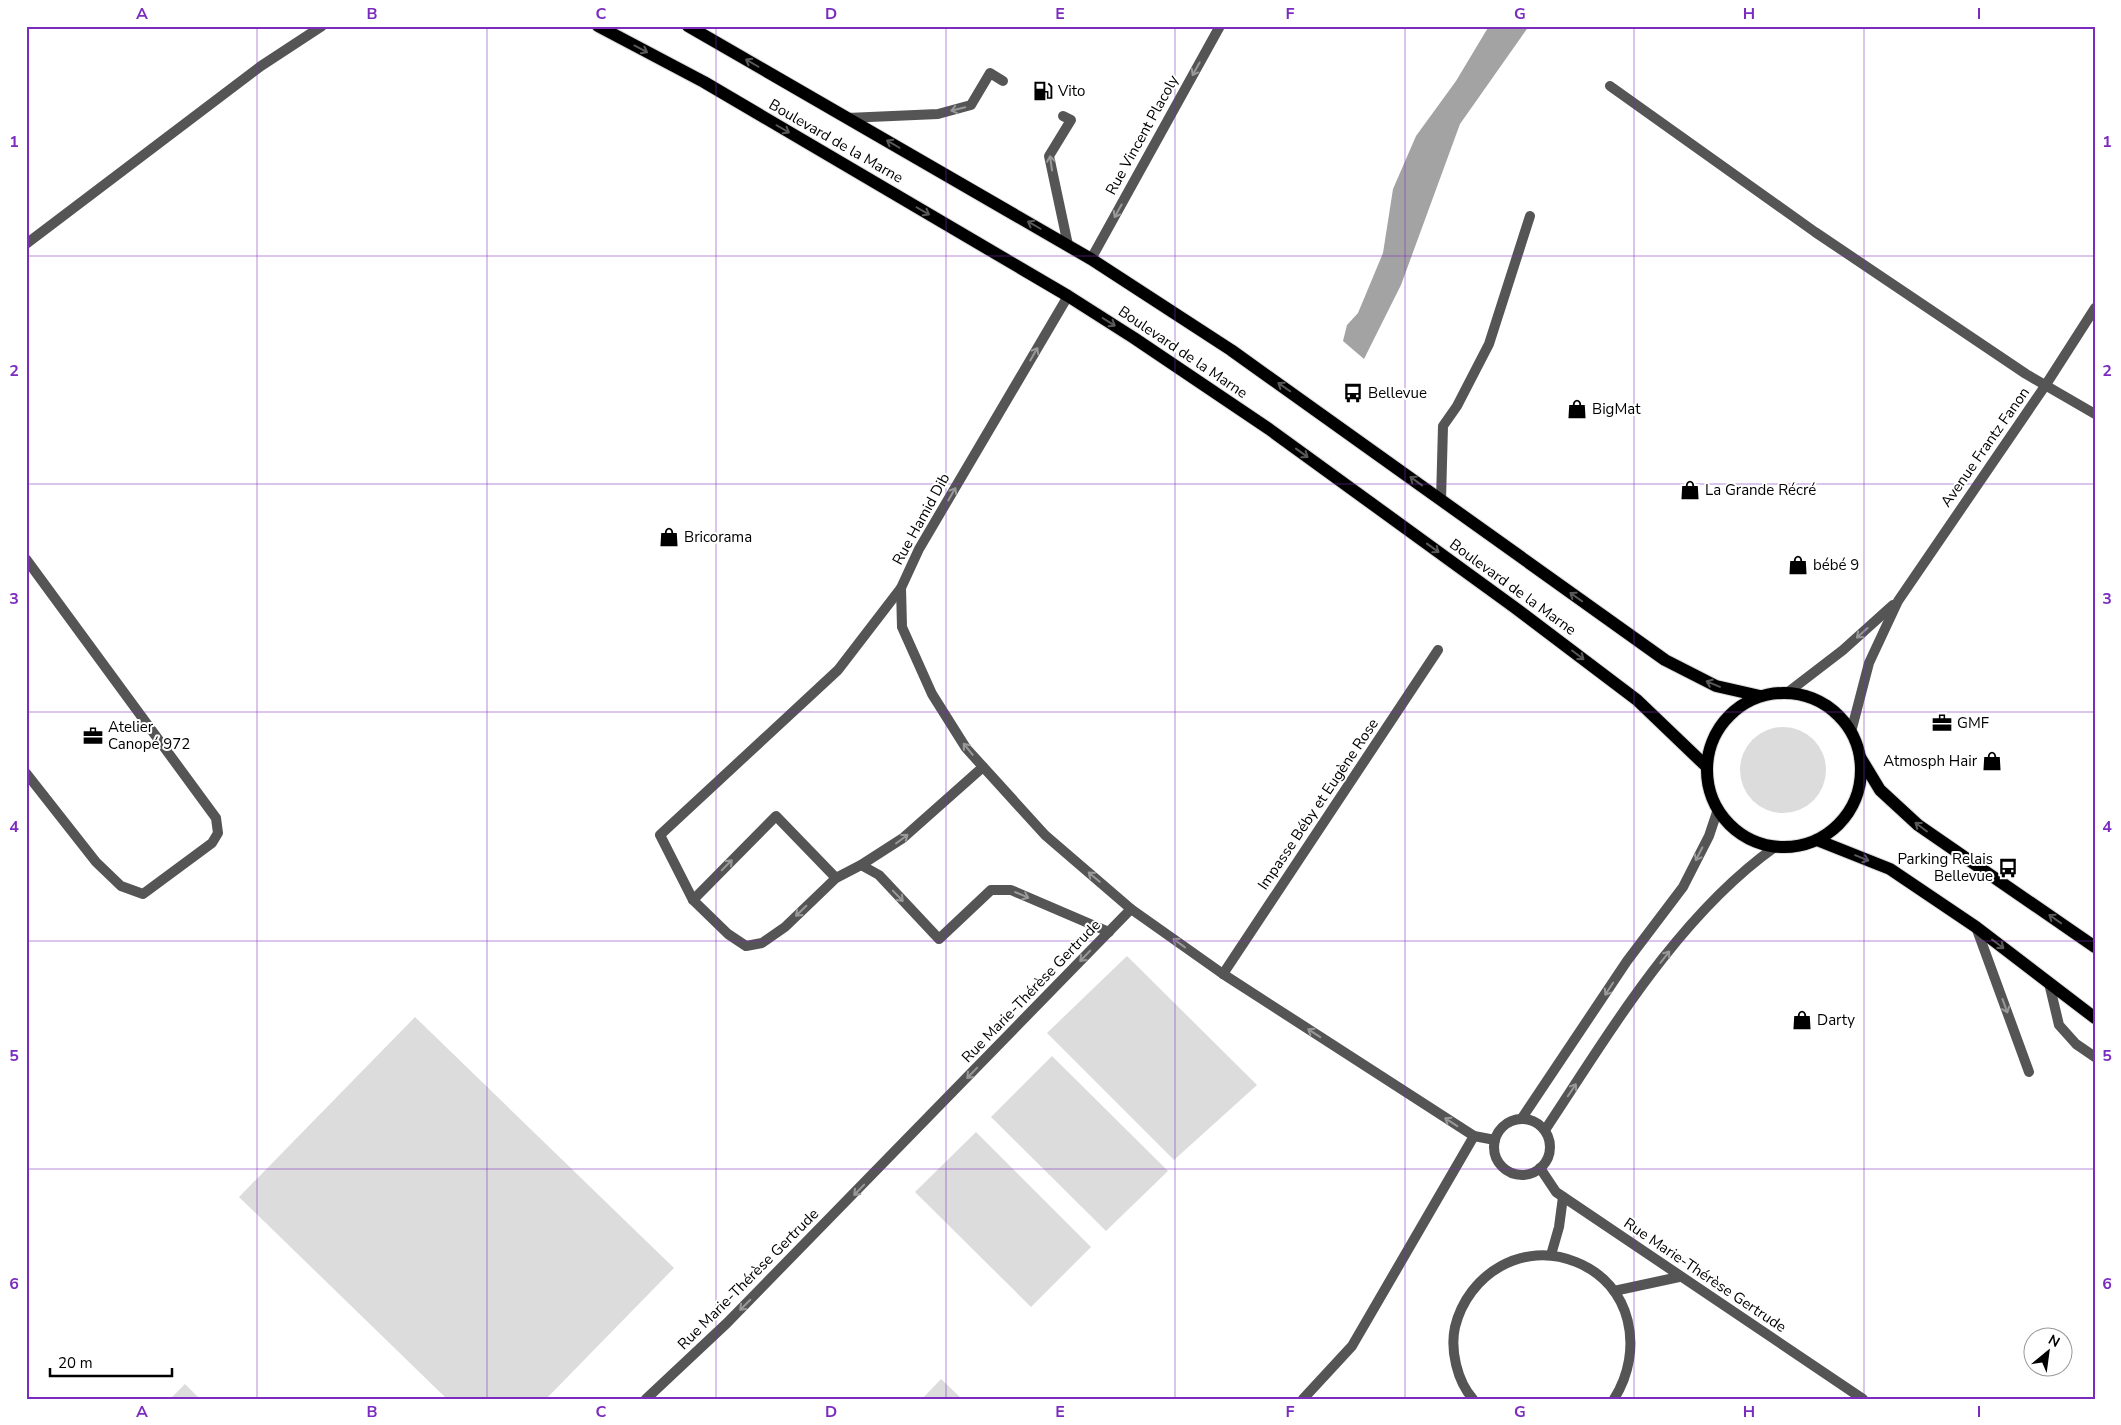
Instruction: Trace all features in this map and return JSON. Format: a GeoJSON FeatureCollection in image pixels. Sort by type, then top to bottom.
{"type":"FeatureCollection","features":[{"type":"Feature","properties":{"kind":"main road","name":"Boulevard de la Marne"},"geometry":{"type":"LineString","coordinates":[[598,26],[704,82],[1068,296],[1269,429],[1514,607],[1637,700],[1706,767]]}},
{"type":"Feature","properties":{"kind":"main road","name":"Boulevard de la Marne"},"geometry":{"type":"LineString","coordinates":[[688,26],[1091,258],[1231,350],[1665,660],[1716,686],[1760,696]]}},
{"type":"Feature","properties":{"kind":"main road"},"geometry":{"type":"LineString","coordinates":[[1860,756],[1860,781],[1853,806],[1837,826],[1817,840],[1803,844],[1775,847],[1752,840],[1733,827],[1718,809],[1708,782],[1706,767],[1711,744],[1722,723],[1739,707],[1760,696],[1787,693],[1813,699],[1835,712],[1851,732],[1860,756],[1880,790],[1918,825],[2095,947]]}},
{"type":"Feature","properties":{"kind":"main road"},"geometry":{"type":"LineString","coordinates":[[1817,840],[1890,869],[1976,927],[2095,1018]]}},
{"type":"Feature","properties":{"kind":"street"},"geometry":{"type":"LineString","coordinates":[[26,244],[261,66],[322,26]]}},
{"type":"Feature","properties":{"kind":"street","name":"Rue Vincent Placoly"},"geometry":{"type":"LineString","coordinates":[[1091,258],[1220,26]]}},
{"type":"Feature","properties":{"kind":"street"},"geometry":{"type":"LineString","coordinates":[[847,118],[938,114],[971,106],[990,73],[1003,81]]}},
{"type":"Feature","properties":{"kind":"street"},"geometry":{"type":"LineString","coordinates":[[1610,86],[1815,232],[2045,386],[2095,414]]}},
{"type":"Feature","properties":{"kind":"street"},"geometry":{"type":"LineString","coordinates":[[1063,116],[1070,120],[1049,156],[1068,245]]}},
{"type":"Feature","properties":{"kind":"street"},"geometry":{"type":"LineString","coordinates":[[1442,500],[1443,426],[1457,406],[1489,344],[1530,216]]}},
{"type":"Feature","properties":{"kind":"street","name":"Rue Hamid Dib"},"geometry":{"type":"LineString","coordinates":[[1068,296],[919,549],[901,588],[902,627],[932,694],[966,748],[1045,836],[1131,909]]}},
{"type":"Feature","properties":{"kind":"street","name":"Avenue Frantz Fanon"},"geometry":{"type":"LineString","coordinates":[[1851,732],[1869,664],[1898,601],[2045,386],[2095,308]]}},
{"type":"Feature","properties":{"kind":"street"},"geometry":{"type":"LineString","coordinates":[[26,559],[216,818],[218,833],[212,844],[144,894],[121,886],[96,862],[26,773]]}},
{"type":"Feature","properties":{"kind":"street"},"geometry":{"type":"LineString","coordinates":[[901,588],[838,670],[660,836],[693,900],[728,934],[746,946],[762,943],[784,927],[836,878],[861,865],[903,838],[983,766]]}},
{"type":"Feature","properties":{"kind":"street","name":"Avenue Frantz Fanon"},"geometry":{"type":"LineString","coordinates":[[1787,693],[1843,650],[1898,601]]}},
{"type":"Feature","properties":{"kind":"street","name":"Impasse Béby et Eugène Rose"},"geometry":{"type":"LineString","coordinates":[[1223,974],[1438,650]]}},
{"type":"Feature","properties":{"kind":"street"},"geometry":{"type":"LineString","coordinates":[[1522,1118],[1627,962],[1683,887],[1709,836],[1718,809]]}},
{"type":"Feature","properties":{"kind":"street"},"geometry":{"type":"LineString","coordinates":[[693,900],[776,816],[836,878]]}},
{"type":"Feature","properties":{"kind":"street"},"geometry":{"type":"LineString","coordinates":[[1545,1130],[1650,977],[1707,904],[1751,864],[1775,847]]}},
{"type":"Feature","properties":{"kind":"street"},"geometry":{"type":"LineString","coordinates":[[861,865],[879,875],[940,939],[991,890],[1011,890],[1109,932]]}},
{"type":"Feature","properties":{"kind":"street"},"geometry":{"type":"LineString","coordinates":[[1131,909],[1223,974],[1474,1136],[1495,1140]]}},
{"type":"Feature","properties":{"kind":"street","name":"Rue Marie-Thérèse Gertrude"},"geometry":{"type":"LineString","coordinates":[[646,1399],[734,1316],[1131,909]]}},
{"type":"Feature","properties":{"kind":"street"},"geometry":{"type":"LineString","coordinates":[[1976,927],[2029,1072]]}},
{"type":"Feature","properties":{"kind":"street"},"geometry":{"type":"LineString","coordinates":[[2050,983],[2059,1025],[2076,1044],[2095,1057]]}},
{"type":"Feature","properties":{"kind":"street"},"geometry":{"type":"LineString","coordinates":[[1522,1118],[1532,1121],[1545,1130],[1550,1149],[1548,1158],[1540,1168],[1528,1174],[1509,1172],[1496,1158],[1495,1140],[1505,1124],[1522,1118]]}},
{"type":"Feature","properties":{"kind":"street"},"geometry":{"type":"LineString","coordinates":[[1303,1399],[1352,1346],[1474,1136]]}},
{"type":"Feature","properties":{"kind":"street","name":"Rue Marie-Thérèse Gertrude"},"geometry":{"type":"LineString","coordinates":[[1540,1168],[1556,1192],[1863,1399]]}},
{"type":"Feature","properties":{"kind":"street"},"geometry":{"type":"LineString","coordinates":[[1551,1256],[1559,1228],[1563,1197]]}},
{"type":"Feature","properties":{"kind":"street"},"geometry":{"type":"LineString","coordinates":[[1473,1399],[1468,1393],[1456,1366],[1453,1338],[1459,1310],[1474,1286],[1496,1268],[1522,1258],[1551,1256],[1575,1261],[1597,1273],[1614,1291],[1627,1316],[1632,1344],[1628,1373],[1614,1399]]}},
{"type":"Feature","properties":{"kind":"street"},"geometry":{"type":"LineString","coordinates":[[1614,1291],[1680,1277]]}},
{"type":"Feature","properties":{"kind":"shaded area"},"geometry":{"type":"Polygon","coordinates":[[[1489,26],[1529,26],[1460,124],[1401,285],[1364,359],[1343,341],[1347,325],[1358,313],[1383,253],[1393,189],[1416,136],[1456,81],[1489,26]]]}},
{"type":"Feature","properties":{"kind":"shaded area"},"geometry":{"type":"Polygon","coordinates":[[[1783,727],[1799,731],[1813,740],[1822,754],[1826,770],[1822,786],[1813,800],[1799,809],[1783,813],[1767,809],[1753,800],[1744,786],[1740,770],[1744,754],[1753,740],[1767,731],[1783,727]]]}},
{"type":"Feature","properties":{"kind":"shaded area"},"geometry":{"type":"Polygon","coordinates":[[[1127,956],[1257,1085],[1174,1160],[1047,1033],[1127,956]]]}},
{"type":"Feature","properties":{"kind":"shaded area"},"geometry":{"type":"Polygon","coordinates":[[[415,1017],[674,1268],[546,1399],[447,1399],[239,1197],[415,1017]]]}},
{"type":"Feature","properties":{"kind":"shaded area"},"geometry":{"type":"Polygon","coordinates":[[[1052,1056],[1168,1171],[1106,1231],[991,1117],[1052,1056]]]}},
{"type":"Feature","properties":{"kind":"shaded area"},"geometry":{"type":"Polygon","coordinates":[[[976,1132],[1091,1247],[1031,1307],[915,1192],[976,1132]]]}},
{"type":"Feature","properties":{"kind":"shaded area"},"geometry":{"type":"Polygon","coordinates":[[[941,1379],[962,1399],[922,1399],[941,1379]]]}},
{"type":"Feature","properties":{"kind":"shaded area"},"geometry":{"type":"Polygon","coordinates":[[[185,1384],[200,1399],[170,1399],[185,1384]]]}},
{"type":"Feature","properties":{"kind":"place","name":"Vito"},"geometry":{"type":"Point","coordinates":[1043,91]}},
{"type":"Feature","properties":{"kind":"place","name":"Bellevue"},"geometry":{"type":"Point","coordinates":[1353,393]}},
{"type":"Feature","properties":{"kind":"place","name":"BigMat"},"geometry":{"type":"Point","coordinates":[1577,409]}},
{"type":"Feature","properties":{"kind":"place","name":"La Grande Récré"},"geometry":{"type":"Point","coordinates":[1690,490]}},
{"type":"Feature","properties":{"kind":"place","name":"Bricorama"},"geometry":{"type":"Point","coordinates":[669,537]}},
{"type":"Feature","properties":{"kind":"place","name":"bébé 9"},"geometry":{"type":"Point","coordinates":[1798,565]}},
{"type":"Feature","properties":{"kind":"place","name":"GMF"},"geometry":{"type":"Point","coordinates":[1942,723]}},
{"type":"Feature","properties":{"kind":"place","name":"Atelier Canopé 972"},"geometry":{"type":"Point","coordinates":[93,736]}},
{"type":"Feature","properties":{"kind":"place","name":"Atmosph Hair"},"geometry":{"type":"Point","coordinates":[1992,761]}},
{"type":"Feature","properties":{"kind":"place","name":"Parking Relais Bellevue"},"geometry":{"type":"Point","coordinates":[2008,868]}},
{"type":"Feature","properties":{"kind":"place","name":"Darty"},"geometry":{"type":"Point","coordinates":[1802,1020]}}]}
